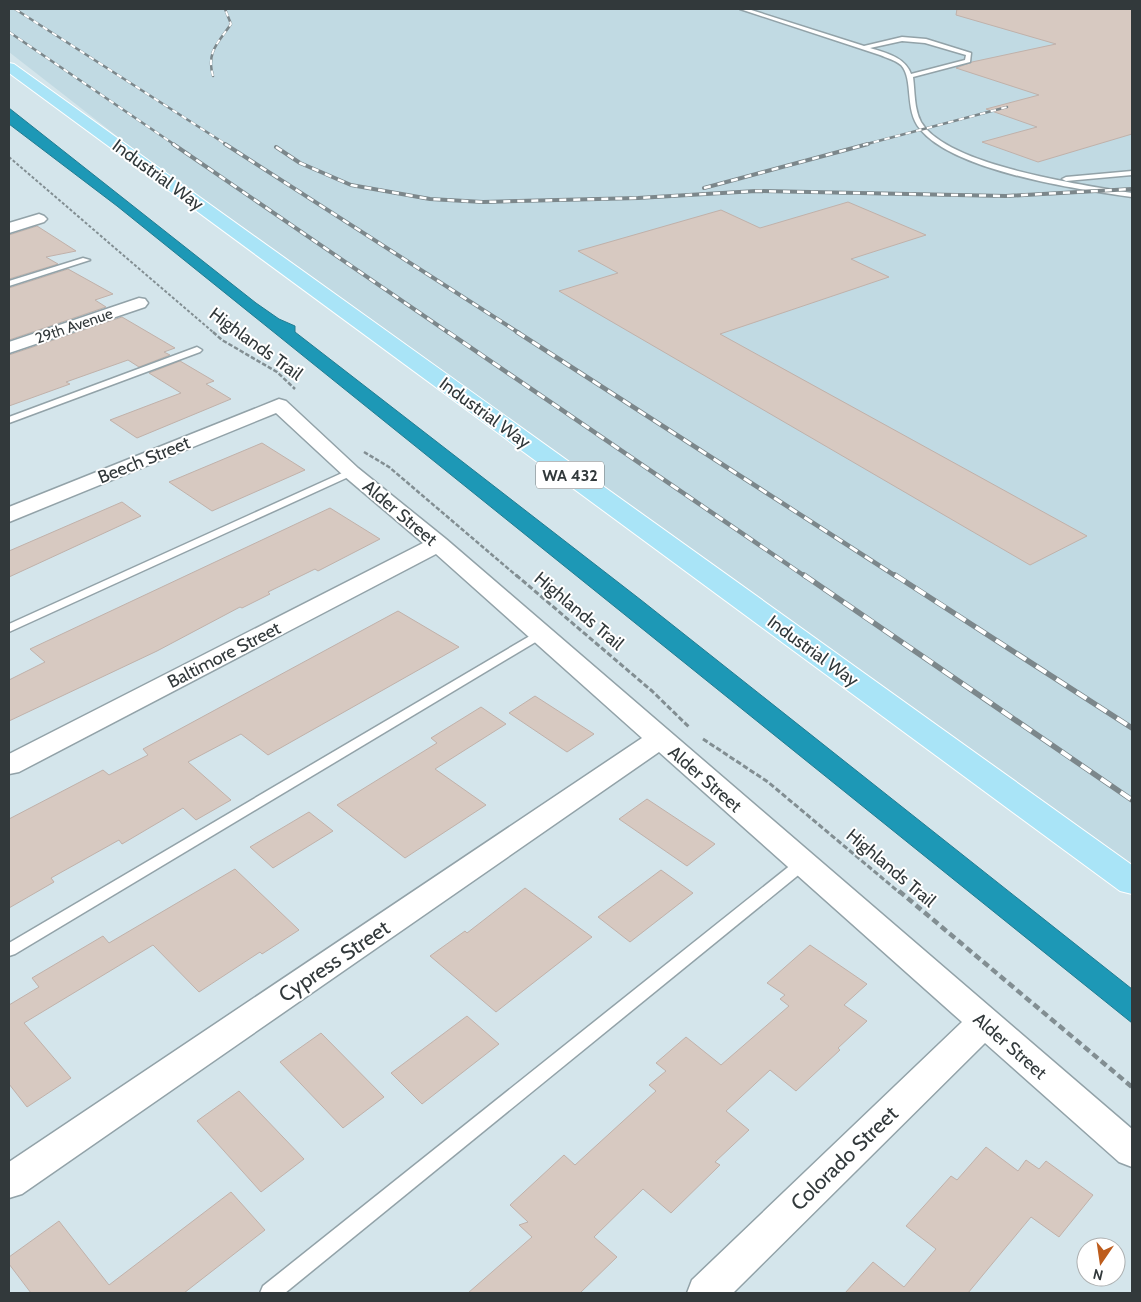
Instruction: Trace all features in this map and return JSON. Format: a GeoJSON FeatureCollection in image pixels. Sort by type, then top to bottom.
{"type":"FeatureCollection","features":[{"type":"Feature","properties":{"kind":"main road","name":"Industrial Way"},"geometry":{"type":"LineString","coordinates":[[9,67],[1132,882]]}},
{"type":"Feature","properties":{"kind":"street"},"geometry":{"type":"LineString","coordinates":[[9,228],[39,219]]}},
{"type":"Feature","properties":{"kind":"street","name":"29th Avenue"},"geometry":{"type":"LineString","coordinates":[[9,348],[139,304]]}},
{"type":"Feature","properties":{"kind":"street","name":"Alder Street"},"geometry":{"type":"LineString","coordinates":[[288,398],[357,462],[438,544],[1132,1152]]}},
{"type":"Feature","properties":{"kind":"street","name":"Beech Street"},"geometry":{"type":"LineString","coordinates":[[9,515],[288,398]]}},
{"type":"Feature","properties":{"kind":"street","name":"Baltimore Street"},"geometry":{"type":"LineString","coordinates":[[9,765],[438,544]]}},
{"type":"Feature","properties":{"kind":"street","name":"Cypress Street"},"geometry":{"type":"LineString","coordinates":[[9,1182],[659,739]]}},
{"type":"Feature","properties":{"kind":"street","name":"Colorado Street"},"geometry":{"type":"LineString","coordinates":[[706,1293],[983,1023]]}},
{"type":"Feature","properties":{"kind":"lane"},"geometry":{"type":"LineString","coordinates":[[743,9],[864,48],[902,63],[909,72],[914,115],[924,130],[946,148],[975,161],[1054,180],[1132,195]]}},
{"type":"Feature","properties":{"kind":"lane"},"geometry":{"type":"LineString","coordinates":[[864,48],[902,39],[926,41],[969,54],[968,61],[909,76]]}},
{"type":"Feature","properties":{"kind":"lane"},"geometry":{"type":"LineString","coordinates":[[1054,180],[1132,172]]}},
{"type":"Feature","properties":{"kind":"lane"},"geometry":{"type":"LineString","coordinates":[[9,284],[86,260]]}},
{"type":"Feature","properties":{"kind":"lane"},"geometry":{"type":"LineString","coordinates":[[9,420],[197,350]]}},
{"type":"Feature","properties":{"kind":"lane"},"geometry":{"type":"LineString","coordinates":[[9,628],[357,462]]}},
{"type":"Feature","properties":{"kind":"lane"},"geometry":{"type":"LineString","coordinates":[[9,950],[540,634]]}},
{"type":"Feature","properties":{"kind":"lane"},"geometry":{"type":"LineString","coordinates":[[270,1293],[802,864]]}},
{"type":"Feature","properties":{"kind":"path","name":"Highlands Trail"},"geometry":{"type":"LineString","coordinates":[[9,157],[222,340],[277,372],[288,398]]}},
{"type":"Feature","properties":{"kind":"path","name":"Highlands Trail"},"geometry":{"type":"LineString","coordinates":[[357,462],[389,467],[652,691],[691,729]]}},
{"type":"Feature","properties":{"kind":"path","name":"Highlands Trail"},"geometry":{"type":"LineString","coordinates":[[698,735],[768,782],[1132,1088]]}},
{"type":"Feature","properties":{"kind":"shaded area"},"geometry":{"type":"Polygon","coordinates":[[[9,9],[1132,9],[1132,880],[303,281],[9,52],[9,9]]]}},
{"type":"Feature","properties":{"kind":"water"},"geometry":{"type":"Polygon","coordinates":[[[9,108],[256,303],[279,319],[295,326],[295,332],[641,600],[1132,989],[1132,1023],[117,206],[9,124],[9,108]]]}},
{"type":"Feature","properties":{"kind":"building"},"geometry":{"type":"Polygon","coordinates":[[[957,9],[1132,9],[1132,134],[1038,162],[982,142],[1037,127],[986,109],[1039,95],[956,68],[972,62],[1056,44],[956,15],[957,9]]]}},
{"type":"Feature","properties":{"kind":"building"},"geometry":{"type":"Polygon","coordinates":[[[848,202],[926,235],[851,259],[889,277],[720,334],[1087,536],[1030,565],[559,291],[618,273],[578,251],[721,210],[760,228],[848,202]]]}},
{"type":"Feature","properties":{"kind":"building"},"geometry":{"type":"Polygon","coordinates":[[[37,226],[76,251],[46,257],[58,264],[9,279],[9,235],[37,226]]]}},
{"type":"Feature","properties":{"kind":"building"},"geometry":{"type":"Polygon","coordinates":[[[68,269],[113,294],[95,300],[106,307],[9,340],[9,288],[68,269]]]}},
{"type":"Feature","properties":{"kind":"building"},"geometry":{"type":"Polygon","coordinates":[[[122,317],[175,348],[164,352],[170,355],[139,367],[128,360],[66,382],[70,384],[9,406],[9,355],[122,317]]]}},
{"type":"Feature","properties":{"kind":"building"},"geometry":{"type":"Polygon","coordinates":[[[180,361],[214,381],[206,384],[231,399],[137,438],[110,420],[181,393],[149,373],[180,361]]]}},
{"type":"Feature","properties":{"kind":"building"},"geometry":{"type":"Polygon","coordinates":[[[262,443],[305,470],[212,511],[169,482],[262,443]]]}},
{"type":"Feature","properties":{"kind":"building"},"geometry":{"type":"Polygon","coordinates":[[[122,502],[141,516],[9,577],[9,551],[122,502]]]}},
{"type":"Feature","properties":{"kind":"building"},"geometry":{"type":"Polygon","coordinates":[[[330,508],[380,539],[318,571],[315,569],[268,592],[270,594],[242,608],[240,607],[157,651],[9,721],[9,680],[45,662],[30,649],[330,508]]]}},
{"type":"Feature","properties":{"kind":"building"},"geometry":{"type":"Polygon","coordinates":[[[398,611],[459,647],[268,755],[241,734],[188,762],[231,800],[196,820],[183,808],[122,844],[119,840],[51,878],[54,882],[9,908],[9,819],[103,770],[109,775],[148,755],[143,749],[398,611]]]}},
{"type":"Feature","properties":{"kind":"building"},"geometry":{"type":"Polygon","coordinates":[[[535,696],[594,734],[567,752],[509,713],[535,696]]]}},
{"type":"Feature","properties":{"kind":"building"},"geometry":{"type":"Polygon","coordinates":[[[481,707],[506,724],[435,769],[486,805],[405,858],[337,805],[437,743],[431,738],[481,707]]]}},
{"type":"Feature","properties":{"kind":"building"},"geometry":{"type":"Polygon","coordinates":[[[647,799],[715,844],[687,866],[619,819],[647,799]]]}},
{"type":"Feature","properties":{"kind":"building"},"geometry":{"type":"Polygon","coordinates":[[[309,812],[333,831],[273,868],[250,847],[309,812]]]}},
{"type":"Feature","properties":{"kind":"building"},"geometry":{"type":"Polygon","coordinates":[[[235,869],[299,930],[262,954],[260,952],[199,992],[153,945],[24,1023],[71,1078],[27,1107],[9,1084],[9,1005],[39,987],[32,978],[103,936],[109,943],[235,869]]]}},
{"type":"Feature","properties":{"kind":"building"},"geometry":{"type":"Polygon","coordinates":[[[661,870],[693,893],[630,942],[598,917],[661,870]]]}},
{"type":"Feature","properties":{"kind":"building"},"geometry":{"type":"Polygon","coordinates":[[[525,888],[592,937],[496,1012],[430,956],[465,931],[467,933],[525,888]]]}},
{"type":"Feature","properties":{"kind":"building"},"geometry":{"type":"Polygon","coordinates":[[[810,945],[867,984],[844,1005],[867,1021],[838,1048],[840,1050],[796,1091],[770,1070],[726,1111],[749,1130],[715,1162],[720,1165],[671,1213],[643,1189],[594,1237],[617,1257],[580,1293],[468,1293],[532,1237],[519,1225],[528,1222],[510,1205],[564,1155],[575,1165],[656,1091],[649,1085],[666,1071],[656,1063],[686,1037],[721,1065],[789,1006],[780,999],[785,995],[767,983],[810,945]]]}},
{"type":"Feature","properties":{"kind":"building"},"geometry":{"type":"Polygon","coordinates":[[[467,1016],[499,1044],[422,1104],[391,1073],[467,1016]]]}},
{"type":"Feature","properties":{"kind":"building"},"geometry":{"type":"Polygon","coordinates":[[[321,1033],[384,1097],[343,1128],[280,1062],[321,1033]]]}},
{"type":"Feature","properties":{"kind":"building"},"geometry":{"type":"Polygon","coordinates":[[[239,1091],[304,1159],[261,1192],[197,1121],[239,1091]]]}},
{"type":"Feature","properties":{"kind":"building"},"geometry":{"type":"Polygon","coordinates":[[[986,1147],[1018,1171],[1026,1160],[1039,1169],[1046,1161],[1093,1195],[1059,1237],[1031,1217],[968,1293],[845,1293],[873,1262],[904,1287],[936,1249],[906,1226],[951,1176],[957,1180],[986,1147]]]}},
{"type":"Feature","properties":{"kind":"building"},"geometry":{"type":"Polygon","coordinates":[[[231,1192],[265,1230],[184,1293],[31,1293],[9,1264],[9,1257],[59,1221],[109,1285],[231,1192]]]}},
{"type":"Feature","properties":{"kind":"railway"},"geometry":{"type":"LineString","coordinates":[[15,9],[227,145]]}},
{"type":"Feature","properties":{"kind":"railway"},"geometry":{"type":"LineString","coordinates":[[213,76],[211,60],[214,48],[231,24],[225,9]]}},
{"type":"Feature","properties":{"kind":"railway"},"geometry":{"type":"LineString","coordinates":[[9,32],[175,145]]}},
{"type":"Feature","properties":{"kind":"railway"},"geometry":{"type":"LineString","coordinates":[[863,145],[1007,107]]}},
{"type":"Feature","properties":{"kind":"railway"},"geometry":{"type":"LineString","coordinates":[[173,144],[449,333]]}},
{"type":"Feature","properties":{"kind":"railway"},"geometry":{"type":"LineString","coordinates":[[225,144],[519,333]]}},
{"type":"Feature","properties":{"kind":"railway"},"geometry":{"type":"LineString","coordinates":[[704,188],[868,144]]}},
{"type":"Feature","properties":{"kind":"railway"},"geometry":{"type":"LineString","coordinates":[[276,147],[300,163],[351,185],[430,199],[483,202],[638,198],[756,191],[1006,196],[1132,189]]}},
{"type":"Feature","properties":{"kind":"railway"},"geometry":{"type":"LineString","coordinates":[[448,332],[806,577]]}},
{"type":"Feature","properties":{"kind":"railway"},"geometry":{"type":"LineString","coordinates":[[517,332],[897,577]]}},
{"type":"Feature","properties":{"kind":"railway"},"geometry":{"type":"LineString","coordinates":[[804,575],[1132,800]]}},
{"type":"Feature","properties":{"kind":"railway"},"geometry":{"type":"LineString","coordinates":[[895,575],[1132,728]]}}]}
